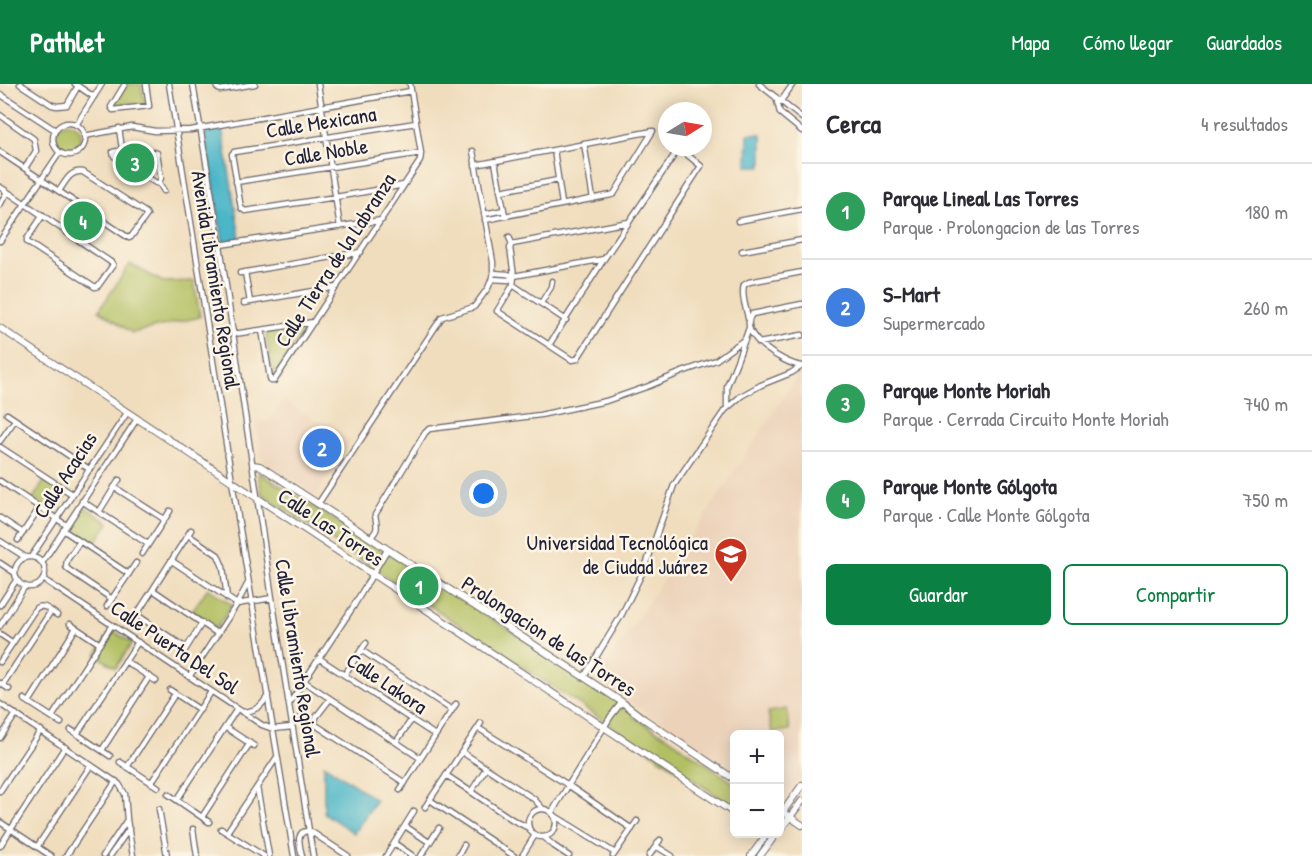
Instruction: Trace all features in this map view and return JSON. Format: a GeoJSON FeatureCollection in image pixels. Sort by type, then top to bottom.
{"type":"FeatureCollection","features":[{"type":"Feature","properties":{"kind":"main road","name":"Calle Las Torres"},"geometry":{"type":"LineString","coordinates":[[0,328],[730,810]]}},
{"type":"Feature","properties":{"kind":"main road","name":"Prolongacion de las Torres"},"geometry":{"type":"LineString","coordinates":[[253,465],[260,466],[584,677],[730,776]]}},
{"type":"Feature","properties":{"kind":"main road"},"geometry":{"type":"LineString","coordinates":[[784,808],[802,785]]}},
{"type":"Feature","properties":{"kind":"main road"},"geometry":{"type":"LineString","coordinates":[[784,824],[802,801]]}},
{"type":"Feature","properties":{"kind":"main road"},"geometry":{"type":"LineString","coordinates":[[784,814],[802,825]]}},
{"type":"Feature","properties":{"kind":"main road"},"geometry":{"type":"LineString","coordinates":[[751,856],[764,838]]}},
{"type":"Feature","properties":{"kind":"main road"},"geometry":{"type":"LineString","coordinates":[[760,856],[773,838]]}},
{"type":"Feature","properties":{"kind":"street"},"geometry":{"type":"LineString","coordinates":[[20,84],[57,106],[67,105],[76,85],[94,97]]}},
{"type":"Feature","properties":{"kind":"street"},"geometry":{"type":"LineString","coordinates":[[76,125],[102,84]]}},
{"type":"Feature","properties":{"kind":"street"},"geometry":{"type":"LineString","coordinates":[[125,84],[111,107],[113,110],[149,106],[146,84]]}},
{"type":"Feature","properties":{"kind":"street","name":"Avenida Libramiento Regional"},"geometry":{"type":"LineString","coordinates":[[169,84],[232,481]]}},
{"type":"Feature","properties":{"kind":"street","name":"Avenida Libramiento Regional"},"geometry":{"type":"LineString","coordinates":[[194,84],[253,465]]}},
{"type":"Feature","properties":{"kind":"street"},"geometry":{"type":"LineString","coordinates":[[216,84],[220,90],[255,84]]}},
{"type":"Feature","properties":{"kind":"street"},"geometry":{"type":"LineString","coordinates":[[318,84],[340,227]]}},
{"type":"Feature","properties":{"kind":"street"},"geometry":{"type":"LineString","coordinates":[[410,84],[421,153]]}},
{"type":"Feature","properties":{"kind":"street"},"geometry":{"type":"LineString","coordinates":[[759,84],[776,97],[779,103],[802,118]]}},
{"type":"Feature","properties":{"kind":"street"},"geometry":{"type":"LineString","coordinates":[[793,84],[779,103],[778,111],[802,131]]}},
{"type":"Feature","properties":{"kind":"street"},"geometry":{"type":"LineString","coordinates":[[84,136],[132,127],[155,131],[200,128],[411,92]]}},
{"type":"Feature","properties":{"kind":"street"},"geometry":{"type":"LineString","coordinates":[[0,94],[55,130]]}},
{"type":"Feature","properties":{"kind":"street"},"geometry":{"type":"LineString","coordinates":[[0,115],[34,139],[36,151],[25,168]]}},
{"type":"Feature","properties":{"kind":"street"},"geometry":{"type":"LineString","coordinates":[[69,122],[76,125],[84,136],[80,150],[70,154],[60,152],[52,139],[55,130],[64,123],[69,122]]}},
{"type":"Feature","properties":{"kind":"street","name":"Calle Mexicana"},"geometry":{"type":"LineString","coordinates":[[236,182],[232,154],[234,152],[416,123]]}},
{"type":"Feature","properties":{"kind":"street"},"geometry":{"type":"LineString","coordinates":[[118,128],[122,149]]}},
{"type":"Feature","properties":{"kind":"street"},"geometry":{"type":"LineString","coordinates":[[476,165],[652,131],[614,194],[504,213],[484,214]]}},
{"type":"Feature","properties":{"kind":"street"},"geometry":{"type":"LineString","coordinates":[[584,143],[592,199]]}},
{"type":"Feature","properties":{"kind":"street"},"geometry":{"type":"LineString","coordinates":[[159,183],[161,178],[157,153],[134,148],[112,153],[159,183],[165,191]]}},
{"type":"Feature","properties":{"kind":"street"},"geometry":{"type":"LineString","coordinates":[[509,237],[512,244],[510,248],[513,285],[497,311],[549,345],[572,360],[578,358],[701,166],[679,148],[549,345]]}},
{"type":"Feature","properties":{"kind":"street"},"geometry":{"type":"LineString","coordinates":[[554,150],[562,204]]}},
{"type":"Feature","properties":{"kind":"street"},"geometry":{"type":"LineString","coordinates":[[318,504],[442,317],[474,307],[488,288],[493,262],[473,151]]}},
{"type":"Feature","properties":{"kind":"street"},"geometry":{"type":"LineString","coordinates":[[0,152],[129,238],[147,215],[83,172],[77,171],[71,174],[59,190]]}},
{"type":"Feature","properties":{"kind":"street"},"geometry":{"type":"LineString","coordinates":[[0,241],[60,152]]}},
{"type":"Feature","properties":{"kind":"street","name":"Calle Noble"},"geometry":{"type":"LineString","coordinates":[[236,182],[421,153]]}},
{"type":"Feature","properties":{"kind":"street","name":"Calle Tierra de la Labranza"},"geometry":{"type":"LineString","coordinates":[[262,330],[271,381],[275,381],[420,161],[421,153]]}},
{"type":"Feature","properties":{"kind":"street"},"geometry":{"type":"LineString","coordinates":[[495,162],[504,213]]}},
{"type":"Feature","properties":{"kind":"street"},"geometry":{"type":"LineString","coordinates":[[501,191],[558,180]]}},
{"type":"Feature","properties":{"kind":"street"},"geometry":{"type":"LineString","coordinates":[[236,182],[241,208],[245,211],[336,198],[404,185]]}},
{"type":"Feature","properties":{"kind":"street"},"geometry":{"type":"LineString","coordinates":[[0,187],[43,215],[113,264],[98,287],[27,242],[43,215]]}},
{"type":"Feature","properties":{"kind":"street"},"geometry":{"type":"LineString","coordinates":[[0,205],[8,192]]}},
{"type":"Feature","properties":{"kind":"street"},"geometry":{"type":"LineString","coordinates":[[738,221],[802,209]]}},
{"type":"Feature","properties":{"kind":"street"},"geometry":{"type":"LineString","coordinates":[[485,220],[504,213]]}},
{"type":"Feature","properties":{"kind":"street"},"geometry":{"type":"LineString","coordinates":[[220,246],[382,220]]}},
{"type":"Feature","properties":{"kind":"street"},"geometry":{"type":"LineString","coordinates":[[512,244],[629,222]]}},
{"type":"Feature","properties":{"kind":"street"},"geometry":{"type":"LineString","coordinates":[[742,251],[802,240]]}},
{"type":"Feature","properties":{"kind":"street"},"geometry":{"type":"LineString","coordinates":[[337,287],[247,302],[243,272],[361,252]]}},
{"type":"Feature","properties":{"kind":"street"},"geometry":{"type":"LineString","coordinates":[[492,276],[509,280],[514,276],[604,259]]}},
{"type":"Feature","properties":{"kind":"street"},"geometry":{"type":"LineString","coordinates":[[727,408],[727,386],[749,328],[744,285],[749,282],[802,272]]}},
{"type":"Feature","properties":{"kind":"street"},"geometry":{"type":"LineString","coordinates":[[541,303],[552,281]]}},
{"type":"Feature","properties":{"kind":"street"},"geometry":{"type":"LineString","coordinates":[[513,285],[566,320]]}},
{"type":"Feature","properties":{"kind":"street"},"geometry":{"type":"LineString","coordinates":[[748,319],[752,314],[802,303]]}},
{"type":"Feature","properties":{"kind":"street"},"geometry":{"type":"LineString","coordinates":[[234,334],[314,322]]}},
{"type":"Feature","properties":{"kind":"street"},"geometry":{"type":"LineString","coordinates":[[749,328],[759,343],[788,363],[802,366]]}},
{"type":"Feature","properties":{"kind":"street"},"geometry":{"type":"LineString","coordinates":[[759,343],[802,335]]}},
{"type":"Feature","properties":{"kind":"street"},"geometry":{"type":"LineString","coordinates":[[370,538],[377,527],[375,515],[424,433],[429,429],[540,415],[606,401],[716,360],[745,339]]}},
{"type":"Feature","properties":{"kind":"street"},"geometry":{"type":"LineString","coordinates":[[584,677],[621,616],[646,565],[674,485],[727,408],[741,396],[760,385],[791,373],[802,366]]}},
{"type":"Feature","properties":{"kind":"street","name":"Calle Acacias"},"geometry":{"type":"LineString","coordinates":[[31,556],[127,412]]}},
{"type":"Feature","properties":{"kind":"street"},"geometry":{"type":"LineString","coordinates":[[7,414],[88,469]]}},
{"type":"Feature","properties":{"kind":"street","name":"Calle Acacias"},"geometry":{"type":"LineString","coordinates":[[42,563],[137,419]]}},
{"type":"Feature","properties":{"kind":"street"},"geometry":{"type":"LineString","coordinates":[[0,441],[15,420]]}},
{"type":"Feature","properties":{"kind":"street"},"geometry":{"type":"LineString","coordinates":[[0,447],[72,494]]}},
{"type":"Feature","properties":{"kind":"street","name":"Calle Libramiento Regional"},"geometry":{"type":"LineString","coordinates":[[253,465],[313,856]]}},
{"type":"Feature","properties":{"kind":"street"},"geometry":{"type":"LineString","coordinates":[[99,512],[119,480]]}},
{"type":"Feature","properties":{"kind":"street"},"geometry":{"type":"LineString","coordinates":[[0,481],[56,518],[80,541],[129,574]]}},
{"type":"Feature","properties":{"kind":"street","name":"Calle Libramiento Regional"},"geometry":{"type":"LineString","coordinates":[[232,481],[294,856]]}},
{"type":"Feature","properties":{"kind":"street"},"geometry":{"type":"LineString","coordinates":[[114,487],[164,519]]}},
{"type":"Feature","properties":{"kind":"street"},"geometry":{"type":"LineString","coordinates":[[82,501],[148,544]]}},
{"type":"Feature","properties":{"kind":"street"},"geometry":{"type":"LineString","coordinates":[[18,540],[40,507]]}},
{"type":"Feature","properties":{"kind":"street"},"geometry":{"type":"LineString","coordinates":[[142,554],[170,511]]}},
{"type":"Feature","properties":{"kind":"street"},"geometry":{"type":"LineString","coordinates":[[0,518],[23,533]]}},
{"type":"Feature","properties":{"kind":"street"},"geometry":{"type":"LineString","coordinates":[[130,626],[190,533],[218,555],[223,567],[227,598]]}},
{"type":"Feature","properties":{"kind":"street"},"geometry":{"type":"LineString","coordinates":[[0,541],[25,557]]}},
{"type":"Feature","properties":{"kind":"street"},"geometry":{"type":"LineString","coordinates":[[80,541],[67,560],[66,567],[112,599]]}},
{"type":"Feature","properties":{"kind":"street"},"geometry":{"type":"LineString","coordinates":[[289,704],[374,575],[387,550]]}},
{"type":"Feature","properties":{"kind":"street"},"geometry":{"type":"LineString","coordinates":[[31,556],[42,563],[45,571],[43,579],[37,585],[29,587],[17,579],[15,573],[18,562],[31,556]]}},
{"type":"Feature","properties":{"kind":"street"},"geometry":{"type":"LineString","coordinates":[[172,561],[237,604],[272,598]]}},
{"type":"Feature","properties":{"kind":"street"},"geometry":{"type":"LineString","coordinates":[[0,563],[15,573]]}},
{"type":"Feature","properties":{"kind":"street"},"geometry":{"type":"LineString","coordinates":[[107,606],[136,563]]}},
{"type":"Feature","properties":{"kind":"street"},"geometry":{"type":"LineString","coordinates":[[0,605],[17,579]]}},
{"type":"Feature","properties":{"kind":"street","name":"Calle Puerta Del Sol"},"geometry":{"type":"LineString","coordinates":[[43,579],[211,692],[262,725],[273,729]]}},
{"type":"Feature","properties":{"kind":"street"},"geometry":{"type":"LineString","coordinates":[[189,677],[249,582]]}},
{"type":"Feature","properties":{"kind":"street"},"geometry":{"type":"LineString","coordinates":[[0,626],[25,586]]}},
{"type":"Feature","properties":{"kind":"street"},"geometry":{"type":"LineString","coordinates":[[153,590],[218,634]]}},
{"type":"Feature","properties":{"kind":"street"},"geometry":{"type":"LineString","coordinates":[[0,662],[36,608],[42,606],[57,615]]}},
{"type":"Feature","properties":{"kind":"street"},"geometry":{"type":"LineString","coordinates":[[9,689],[1,684],[51,611]]}},
{"type":"Feature","properties":{"kind":"street"},"geometry":{"type":"LineString","coordinates":[[136,615],[186,648]]}},
{"type":"Feature","properties":{"kind":"street"},"geometry":{"type":"LineString","coordinates":[[182,654],[202,623]]}},
{"type":"Feature","properties":{"kind":"street"},"geometry":{"type":"LineString","coordinates":[[70,624],[100,644]]}},
{"type":"Feature","properties":{"kind":"street"},"geometry":{"type":"LineString","coordinates":[[52,717],[112,625]]}},
{"type":"Feature","properties":{"kind":"street"},"geometry":{"type":"LineString","coordinates":[[61,723],[26,700],[76,628]]}},
{"type":"Feature","properties":{"kind":"street"},"geometry":{"type":"LineString","coordinates":[[0,634],[13,643]]}},
{"type":"Feature","properties":{"kind":"street"},"geometry":{"type":"LineString","coordinates":[[77,734],[138,642]]}},
{"type":"Feature","properties":{"kind":"street"},"geometry":{"type":"LineString","coordinates":[[345,674],[366,643]]}},
{"type":"Feature","properties":{"kind":"street"},"geometry":{"type":"LineString","coordinates":[[361,650],[452,710]]}},
{"type":"Feature","properties":{"kind":"street","name":"Calle Lakora"},"geometry":{"type":"LineString","coordinates":[[320,659],[435,735]]}},
{"type":"Feature","properties":{"kind":"street"},"geometry":{"type":"LineString","coordinates":[[125,661],[156,681]]}},
{"type":"Feature","properties":{"kind":"street"},"geometry":{"type":"LineString","coordinates":[[102,750],[149,677]]}},
{"type":"Feature","properties":{"kind":"street"},"geometry":{"type":"LineString","coordinates":[[305,682],[420,758]]}},
{"type":"Feature","properties":{"kind":"street"},"geometry":{"type":"LineString","coordinates":[[127,767],[172,692],[200,710]]}},
{"type":"Feature","properties":{"kind":"street"},"geometry":{"type":"LineString","coordinates":[[151,783],[211,692]]}},
{"type":"Feature","properties":{"kind":"street"},"geometry":{"type":"LineString","coordinates":[[177,800],[225,727],[239,710],[250,711],[260,707],[268,695]]}},
{"type":"Feature","properties":{"kind":"street"},"geometry":{"type":"LineString","coordinates":[[315,723],[316,717],[330,699]]}},
{"type":"Feature","properties":{"kind":"street"},"geometry":{"type":"LineString","coordinates":[[544,837],[555,829],[553,814],[568,785],[622,702]]}},
{"type":"Feature","properties":{"kind":"street"},"geometry":{"type":"LineString","coordinates":[[0,704],[116,781],[123,789],[126,800],[133,856]]}},
{"type":"Feature","properties":{"kind":"street"},"geometry":{"type":"LineString","coordinates":[[400,790],[456,704]]}},
{"type":"Feature","properties":{"kind":"street"},"geometry":{"type":"LineString","coordinates":[[0,738],[16,714]]}},
{"type":"Feature","properties":{"kind":"street"},"geometry":{"type":"LineString","coordinates":[[273,729],[292,726],[297,719],[305,718],[405,783]]}},
{"type":"Feature","properties":{"kind":"street"},"geometry":{"type":"LineString","coordinates":[[396,742],[412,719]]}},
{"type":"Feature","properties":{"kind":"street"},"geometry":{"type":"LineString","coordinates":[[426,807],[479,725],[632,829]]}},
{"type":"Feature","properties":{"kind":"street"},"geometry":{"type":"LineString","coordinates":[[202,817],[252,745],[225,727]]}},
{"type":"Feature","properties":{"kind":"street"},"geometry":{"type":"LineString","coordinates":[[0,792],[41,730]]}},
{"type":"Feature","properties":{"kind":"street"},"geometry":{"type":"LineString","coordinates":[[71,730],[110,756]]}},
{"type":"Feature","properties":{"kind":"street"},"geometry":{"type":"LineString","coordinates":[[0,846],[65,747]]}},
{"type":"Feature","properties":{"kind":"street"},"geometry":{"type":"LineString","coordinates":[[462,752],[614,855],[637,821]]}},
{"type":"Feature","properties":{"kind":"street"},"geometry":{"type":"LineString","coordinates":[[227,832],[277,758]]}},
{"type":"Feature","properties":{"kind":"street"},"geometry":{"type":"LineString","coordinates":[[120,762],[158,787]]}},
{"type":"Feature","properties":{"kind":"street"},"geometry":{"type":"LineString","coordinates":[[37,847],[91,765]]}},
{"type":"Feature","properties":{"kind":"street"},"geometry":{"type":"LineString","coordinates":[[471,792],[486,768]]}},
{"type":"Feature","properties":{"kind":"street"},"geometry":{"type":"LineString","coordinates":[[446,775],[513,820],[529,828],[535,835],[544,837],[569,856]]}},
{"type":"Feature","properties":{"kind":"street"},"geometry":{"type":"LineString","coordinates":[[66,856],[116,781]]}},
{"type":"Feature","properties":{"kind":"street"},"geometry":{"type":"LineString","coordinates":[[257,787],[269,856]]}},
{"type":"Feature","properties":{"kind":"street"},"geometry":{"type":"LineString","coordinates":[[168,794],[209,822]]}},
{"type":"Feature","properties":{"kind":"street"},"geometry":{"type":"LineString","coordinates":[[430,800],[514,856]]}},
{"type":"Feature","properties":{"kind":"street"},"geometry":{"type":"LineString","coordinates":[[529,828],[531,815],[543,808]]}},
{"type":"Feature","properties":{"kind":"street"},"geometry":{"type":"LineString","coordinates":[[159,809],[167,856]]}},
{"type":"Feature","properties":{"kind":"street"},"geometry":{"type":"LineString","coordinates":[[386,856],[414,812]]}},
{"type":"Feature","properties":{"kind":"street"},"geometry":{"type":"LineString","coordinates":[[103,856],[127,820]]}},
{"type":"Feature","properties":{"kind":"street"},"geometry":{"type":"LineString","coordinates":[[0,822],[51,856]]}},
{"type":"Feature","properties":{"kind":"street"},"geometry":{"type":"LineString","coordinates":[[405,826],[429,842]]}},
{"type":"Feature","properties":{"kind":"street"},"geometry":{"type":"LineString","coordinates":[[421,856],[439,828]]}},
{"type":"Feature","properties":{"kind":"street"},"geometry":{"type":"LineString","coordinates":[[110,856],[129,829]]}},
{"type":"Feature","properties":{"kind":"street"},"geometry":{"type":"LineString","coordinates":[[193,829],[197,856]]}},
{"type":"Feature","properties":{"kind":"street"},"geometry":{"type":"LineString","coordinates":[[221,829],[264,856]]}},
{"type":"Feature","properties":{"kind":"street"},"geometry":{"type":"LineString","coordinates":[[302,856],[299,837],[304,831],[309,831],[348,856]]}},
{"type":"Feature","properties":{"kind":"street"},"geometry":{"type":"LineString","coordinates":[[522,856],[535,835]]}},
{"type":"Feature","properties":{"kind":"street"},"geometry":{"type":"LineString","coordinates":[[649,856],[660,840]]}},
{"type":"Feature","properties":{"kind":"street"},"geometry":{"type":"LineString","coordinates":[[394,843],[413,856]]}},
{"type":"Feature","properties":{"kind":"street"},"geometry":{"type":"LineString","coordinates":[[458,856],[465,845]]}},
{"type":"Feature","properties":{"kind":"street"},"geometry":{"type":"LineString","coordinates":[[656,846],[672,856]]}},
{"type":"Feature","properties":{"kind":"shaded area","name":"Universidad Tecnológica de Ciudad Juárez"},"geometry":{"type":"Polygon","coordinates":[[[801,374],[802,774],[790,790],[784,791],[784,730],[730,730],[730,768],[597,680],[798,375],[801,374]]]}},
{"type":"Feature","properties":{"kind":"shaded area"},"geometry":{"type":"Polygon","coordinates":[[[283,400],[351,441],[316,496],[264,461],[261,455],[256,422],[270,420],[283,400]]]}},
{"type":"Feature","properties":{"kind":"green space"},"geometry":{"type":"Polygon","coordinates":[[[127,84],[141,84],[145,102],[142,106],[129,103],[117,106],[114,104],[127,84]]]}},
{"type":"Feature","properties":{"kind":"green space"},"geometry":{"type":"Polygon","coordinates":[[[68,123],[77,127],[81,136],[77,145],[68,149],[59,145],[55,136],[59,127],[68,123]]]}},
{"type":"Feature","properties":{"kind":"green space"},"geometry":{"type":"Polygon","coordinates":[[[79,210],[94,220],[80,243],[64,232],[79,210]]]}},
{"type":"Feature","properties":{"kind":"green space"},"geometry":{"type":"Polygon","coordinates":[[[130,264],[163,282],[194,281],[200,317],[132,333],[99,310],[130,264]]]}},
{"type":"Feature","properties":{"kind":"green space"},"geometry":{"type":"Polygon","coordinates":[[[304,327],[305,329],[274,376],[266,335],[268,332],[304,327]]]}},
{"type":"Feature","properties":{"kind":"green space"},"geometry":{"type":"Polygon","coordinates":[[[260,473],[584,677],[634,714],[633,717],[666,736],[730,780],[730,804],[262,494],[258,474],[260,473]]]}},
{"type":"Feature","properties":{"kind":"green space"},"geometry":{"type":"Polygon","coordinates":[[[45,480],[67,495],[54,513],[33,498],[45,480]]]}},
{"type":"Feature","properties":{"kind":"green space"},"geometry":{"type":"Polygon","coordinates":[[[85,507],[109,523],[93,546],[69,530],[85,507]]]}},
{"type":"Feature","properties":{"kind":"green space"},"geometry":{"type":"Polygon","coordinates":[[[208,588],[232,605],[217,628],[192,611],[208,588]]]}},
{"type":"Feature","properties":{"kind":"green space"},"geometry":{"type":"Polygon","coordinates":[[[112,630],[132,643],[116,668],[96,655],[112,630]]]}},
{"type":"Feature","properties":{"kind":"green space"},"geometry":{"type":"Polygon","coordinates":[[[787,709],[790,730],[771,730],[768,712],[787,709]]]}},
{"type":"Feature","properties":{"kind":"water"},"geometry":{"type":"Polygon","coordinates":[[[222,127],[240,238],[223,242],[204,130],[222,127]]]}},
{"type":"Feature","properties":{"kind":"water"},"geometry":{"type":"Polygon","coordinates":[[[748,134],[762,134],[762,166],[747,166],[748,134]]]}},
{"type":"Feature","properties":{"kind":"water"},"geometry":{"type":"Polygon","coordinates":[[[324,764],[376,800],[354,833],[324,813],[324,764]]]}},
{"type":"Feature","properties":{"kind":"place","name":"Parque Monte Moriah"},"geometry":{"type":"Point","coordinates":[135,163]}},
{"type":"Feature","properties":{"kind":"place","name":"Parque Monte Gólgota"},"geometry":{"type":"Point","coordinates":[83,221]}},
{"type":"Feature","properties":{"kind":"place","name":"S-Mart"},"geometry":{"type":"Point","coordinates":[322,448]}},
{"type":"Feature","properties":{"kind":"place","name":"Universidad Tecnológica de Ciudad Juárez"},"geometry":{"type":"Point","coordinates":[731,583]}},
{"type":"Feature","properties":{"kind":"place","name":"Parque Lineal Las Torres"},"geometry":{"type":"Point","coordinates":[419,586]}}]}
